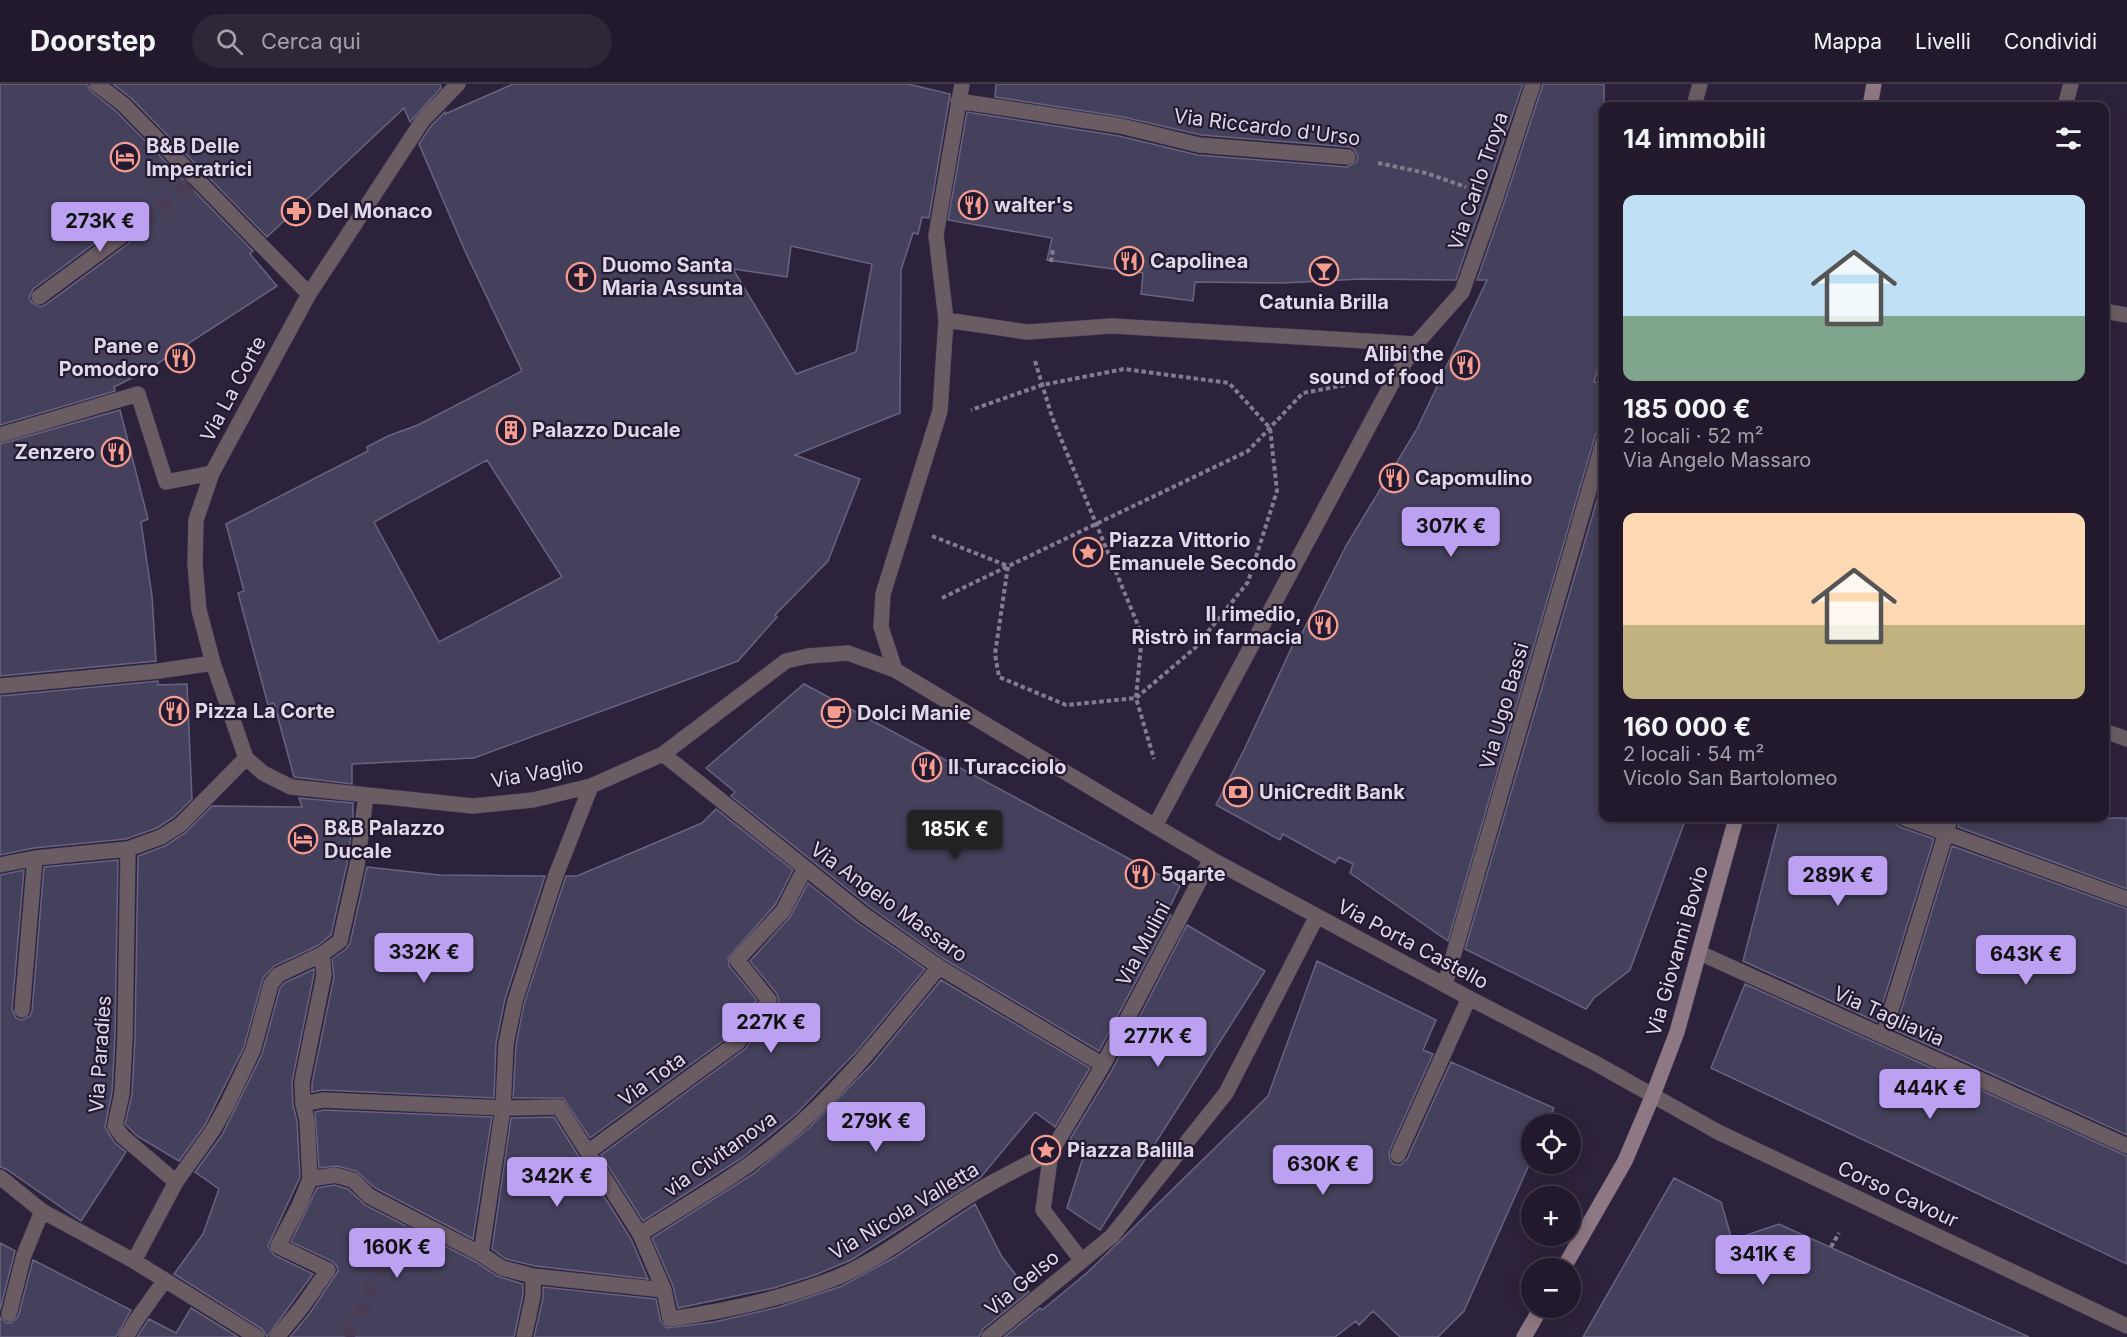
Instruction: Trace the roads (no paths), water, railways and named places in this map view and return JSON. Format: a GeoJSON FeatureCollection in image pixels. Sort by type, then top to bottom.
{"type":"FeatureCollection","features":[{"type":"Feature","properties":{"kind":"street"},"geometry":{"type":"LineString","coordinates":[[96,84],[124,105],[195,182],[309,294]]}},
{"type":"Feature","properties":{"kind":"street","name":"Via La Corte"},"geometry":{"type":"LineString","coordinates":[[246,758],[213,663],[199,609],[195,564],[196,520],[212,473],[309,294],[423,120],[458,84]]}},
{"type":"Feature","properties":{"kind":"street"},"geometry":{"type":"LineString","coordinates":[[946,320],[1028,332],[1112,326],[1416,344],[1391,385],[1155,826],[895,670],[881,627],[883,594],[940,411],[946,320],[936,235],[962,84]]}},
{"type":"Feature","properties":{"kind":"street","name":"Via Carlo Troya"},"geometry":{"type":"LineString","coordinates":[[1416,344],[1462,292],[1533,84]]}},
{"type":"Feature","properties":{"kind":"street"},"geometry":{"type":"LineString","coordinates":[[1695,102],[1700,84]]}},
{"type":"Feature","properties":{"kind":"street"},"geometry":{"type":"LineString","coordinates":[[1871,102],[1874,84]]}},
{"type":"Feature","properties":{"kind":"street"},"geometry":{"type":"LineString","coordinates":[[2066,102],[2071,84]]}},
{"type":"Feature","properties":{"kind":"street","name":"Via Riccardo d'Urso"},"geometry":{"type":"LineString","coordinates":[[958,101],[1121,126],[1199,145],[1348,157]]}},
{"type":"Feature","properties":{"kind":"street"},"geometry":{"type":"LineString","coordinates":[[39,297],[123,235]]}},
{"type":"Feature","properties":{"kind":"street"},"geometry":{"type":"LineString","coordinates":[[2109,312],[2127,315]]}},
{"type":"Feature","properties":{"kind":"street"},"geometry":{"type":"LineString","coordinates":[[0,435],[138,394],[166,482],[212,473]]}},
{"type":"Feature","properties":{"kind":"street","name":"Via Ugo Bassi"},"geometry":{"type":"LineString","coordinates":[[1445,984],[1599,456]]}},
{"type":"Feature","properties":{"kind":"street","name":"Via Vaglio"},"geometry":{"type":"LineString","coordinates":[[246,758],[263,773],[291,786],[473,806],[532,800],[591,786],[663,754],[786,661],[808,656],[848,653],[895,670]]}},
{"type":"Feature","properties":{"kind":"street"},"geometry":{"type":"LineString","coordinates":[[0,686],[159,671],[213,663]]}},
{"type":"Feature","properties":{"kind":"street"},"geometry":{"type":"LineString","coordinates":[[2109,733],[2127,739]]}},
{"type":"Feature","properties":{"kind":"street","name":"Via Angelo Massaro"},"geometry":{"type":"LineString","coordinates":[[663,754],[864,915],[939,967],[1103,1065]]}},
{"type":"Feature","properties":{"kind":"street"},"geometry":{"type":"LineString","coordinates":[[0,865],[35,858],[128,849],[161,837],[180,825],[246,758]]}},
{"type":"Feature","properties":{"kind":"street"},"geometry":{"type":"LineString","coordinates":[[481,1254],[503,1108],[506,1044],[515,1001],[556,875],[591,786]]}},
{"type":"Feature","properties":{"kind":"street"},"geometry":{"type":"LineString","coordinates":[[134,1261],[176,1182],[213,1130],[227,1105],[253,1050],[271,984],[278,975],[322,954],[340,941],[357,866],[366,795]]}},
{"type":"Feature","properties":{"kind":"street","name":"Via Giovanni Bovio"},"geometry":{"type":"LineString","coordinates":[[1569,1258],[1624,1161],[1677,1032],[1735,822]]}},
{"type":"Feature","properties":{"kind":"street"},"geometry":{"type":"LineString","coordinates":[[1915,822],[2127,899]]}},
{"type":"Feature","properties":{"kind":"street"},"geometry":{"type":"LineString","coordinates":[[1883,1036],[1949,822]]}},
{"type":"Feature","properties":{"kind":"street","name":"Via Porta Castello"},"geometry":{"type":"LineString","coordinates":[[1155,826],[1211,859],[1653,1095]]}},
{"type":"Feature","properties":{"kind":"street","name":"Via Paradies"},"geometry":{"type":"LineString","coordinates":[[128,849],[124,1059],[122,1093],[115,1126],[122,1136],[176,1182]]}},
{"type":"Feature","properties":{"kind":"street"},"geometry":{"type":"LineString","coordinates":[[22,1010],[35,858]]}},
{"type":"Feature","properties":{"kind":"street","name":"Via Mulini"},"geometry":{"type":"LineString","coordinates":[[1051,1152],[1103,1065],[1211,859]]}},
{"type":"Feature","properties":{"kind":"street","name":"Via Tota"},"geometry":{"type":"LineString","coordinates":[[588,1152],[738,1042],[769,1000],[737,960],[783,911],[805,868]]}},
{"type":"Feature","properties":{"kind":"street","name":"Via Gelso"},"geometry":{"type":"LineString","coordinates":[[989,1337],[1112,1236],[1226,1093],[1317,916]]}},
{"type":"Feature","properties":{"kind":"street","name":"Via Tagliavia"},"geometry":{"type":"LineString","coordinates":[[1700,953],[2127,1146]]}},
{"type":"Feature","properties":{"kind":"street"},"geometry":{"type":"LineString","coordinates":[[277,1337],[328,1270],[278,1246],[310,1179],[307,1120],[303,1104],[302,1082],[324,975],[322,954]]}},
{"type":"Feature","properties":{"kind":"street","name":"via Civitanova"},"geometry":{"type":"LineString","coordinates":[[640,1234],[733,1176],[782,1140],[851,1073],[939,967]]}},
{"type":"Feature","properties":{"kind":"street"},"geometry":{"type":"LineString","coordinates":[[1398,1155],[1469,998]]}},
{"type":"Feature","properties":{"kind":"street","name":"Corso Cavour"},"geometry":{"type":"LineString","coordinates":[[1653,1095],[1718,1132],[2127,1326]]}},
{"type":"Feature","properties":{"kind":"street"},"geometry":{"type":"LineString","coordinates":[[303,1104],[323,1100],[503,1108],[559,1107],[640,1234],[664,1290],[533,1276],[502,1268],[481,1254],[415,1226],[369,1196],[353,1180],[334,1175],[310,1179]]}},
{"type":"Feature","properties":{"kind":"street"},"geometry":{"type":"LineString","coordinates":[[1051,1152],[1043,1210],[1082,1261]]}},
{"type":"Feature","properties":{"kind":"street","name":"Via Nicola Valletta"},"geometry":{"type":"LineString","coordinates":[[664,1290],[670,1319],[767,1300],[839,1276],[880,1254],[975,1192],[1051,1152]]}},
{"type":"Feature","properties":{"kind":"street"},"geometry":{"type":"LineString","coordinates":[[0,1177],[42,1210],[134,1261],[255,1336]]}},
{"type":"Feature","properties":{"kind":"street"},"geometry":{"type":"LineString","coordinates":[[9,1314],[24,1255],[42,1210]]}},
{"type":"Feature","properties":{"kind":"street"},"geometry":{"type":"LineString","coordinates":[[524,1337],[533,1296],[533,1276]]}},
{"type":"Feature","properties":{"kind":"street"},"geometry":{"type":"LineString","coordinates":[[126,1337],[165,1280]]}},
{"type":"Feature","properties":{"kind":"street"},"geometry":{"type":"LineString","coordinates":[[1524,1337],[1535,1318]]}},
{"type":"Feature","properties":{"kind":"tunnel"},"geometry":{"type":"LineString","coordinates":[[123,235],[190,185]]}},
{"type":"Feature","properties":{"kind":"tunnel"},"geometry":{"type":"LineString","coordinates":[[346,1337],[387,1261],[412,1230]]}},
{"type":"Feature","properties":{"kind":"place","name":"B&B Delle Imperatrici"},"geometry":{"type":"Point","coordinates":[125,157]}},
{"type":"Feature","properties":{"kind":"place","name":"walter's"},"geometry":{"type":"Point","coordinates":[973,205]}},
{"type":"Feature","properties":{"kind":"place","name":"Del Monaco"},"geometry":{"type":"Point","coordinates":[296,211]}},
{"type":"Feature","properties":{"kind":"place","name":"Capolinea"},"geometry":{"type":"Point","coordinates":[1129,261]}},
{"type":"Feature","properties":{"kind":"place","name":"Catunia Brilla"},"geometry":{"type":"Point","coordinates":[1324,271]}},
{"type":"Feature","properties":{"kind":"place","name":"Duomo Santa Maria Assunta"},"geometry":{"type":"Point","coordinates":[581,277]}},
{"type":"Feature","properties":{"kind":"place","name":"Pane e Pomodoro"},"geometry":{"type":"Point","coordinates":[180,358]}},
{"type":"Feature","properties":{"kind":"place","name":"Alibi the sound of food"},"geometry":{"type":"Point","coordinates":[1465,365]}},
{"type":"Feature","properties":{"kind":"place","name":"Palazzo Ducale"},"geometry":{"type":"Point","coordinates":[511,430]}},
{"type":"Feature","properties":{"kind":"place","name":"Zenzero"},"geometry":{"type":"Point","coordinates":[116,452]}},
{"type":"Feature","properties":{"kind":"place","name":"Capomulino"},"geometry":{"type":"Point","coordinates":[1394,478]}},
{"type":"Feature","properties":{"kind":"place","name":"Piazza Vittorio Emanuele Secondo"},"geometry":{"type":"Point","coordinates":[1088,552]}},
{"type":"Feature","properties":{"kind":"place","name":"Il rimedio, Ristrò in farmacia"},"geometry":{"type":"Point","coordinates":[1323,625]}},
{"type":"Feature","properties":{"kind":"place","name":"Pizza La Corte"},"geometry":{"type":"Point","coordinates":[174,711]}},
{"type":"Feature","properties":{"kind":"place","name":"Dolci Manie"},"geometry":{"type":"Point","coordinates":[836,713]}},
{"type":"Feature","properties":{"kind":"place","name":"Il Turacciolo"},"geometry":{"type":"Point","coordinates":[927,767]}},
{"type":"Feature","properties":{"kind":"place","name":"UniCredit Bank"},"geometry":{"type":"Point","coordinates":[1238,792]}},
{"type":"Feature","properties":{"kind":"place","name":"B&B Palazzo Ducale"},"geometry":{"type":"Point","coordinates":[303,839]}},
{"type":"Feature","properties":{"kind":"place","name":"5qarte"},"geometry":{"type":"Point","coordinates":[1140,874]}},
{"type":"Feature","properties":{"kind":"place","name":"Piazza Balilla"},"geometry":{"type":"Point","coordinates":[1046,1150]}}]}
